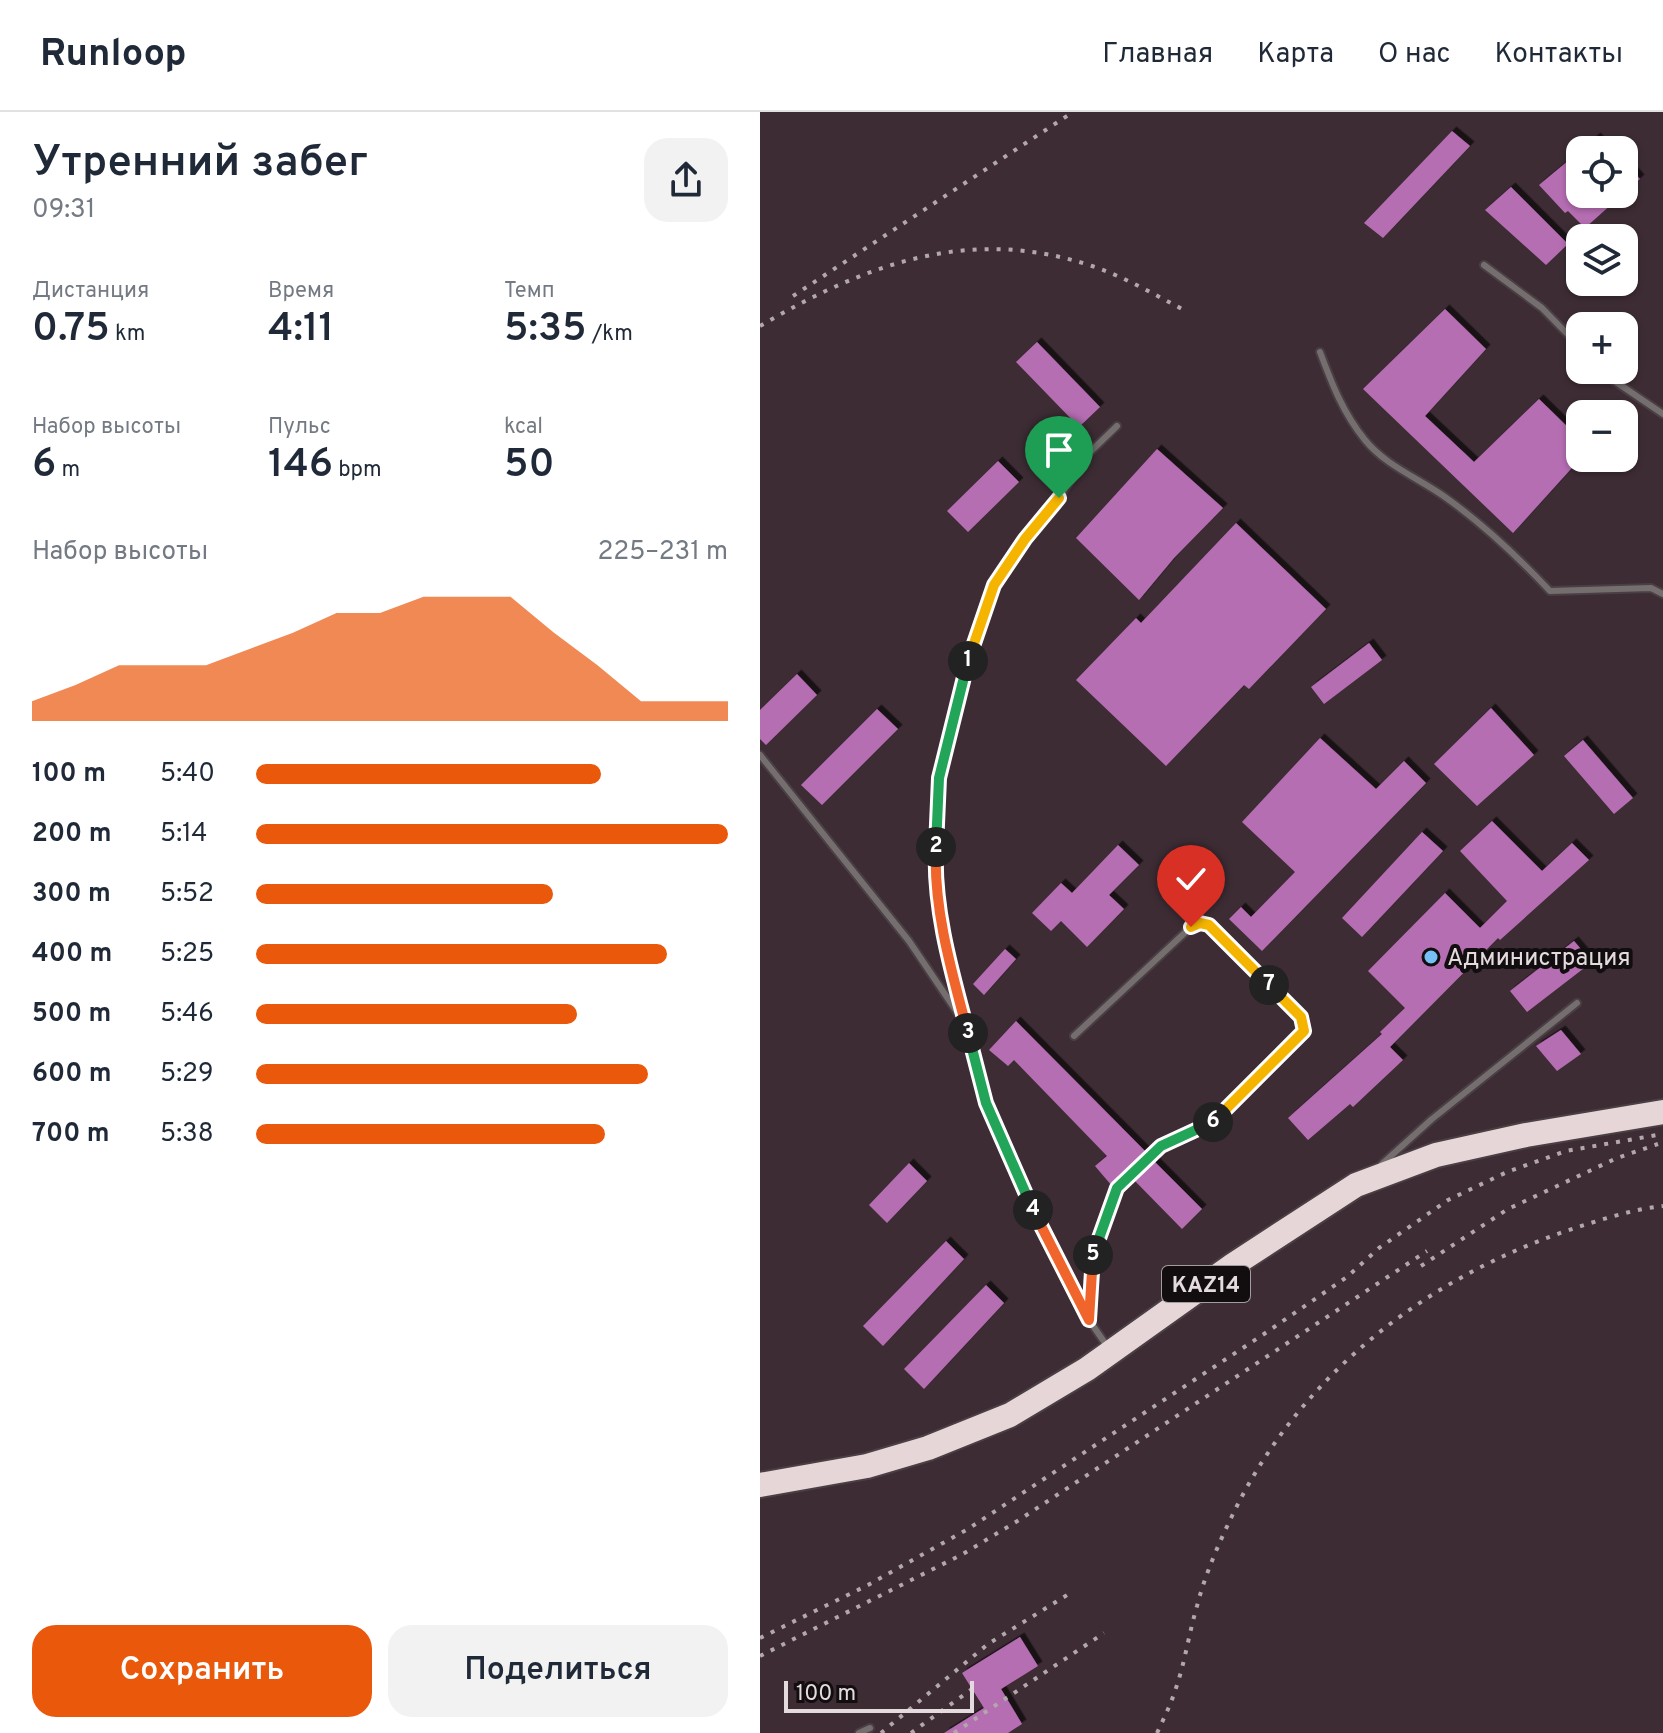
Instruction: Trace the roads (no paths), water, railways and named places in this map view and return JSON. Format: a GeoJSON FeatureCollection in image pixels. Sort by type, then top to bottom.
{"type":"FeatureCollection","features":[{"type":"Feature","properties":{"kind":"highway","name":"KAZ14"},"geometry":{"type":"LineString","coordinates":[[760,1485],[867,1466],[928,1448],[1010,1415],[1111,1352],[1233,1265],[1362,1183],[1436,1155],[1526,1135],[1663,1112]]}},
{"type":"Feature","properties":{"kind":"lane"},"geometry":{"type":"LineString","coordinates":[[1484,265],[1542,308],[1566,333]]}},
{"type":"Feature","properties":{"kind":"lane"},"geometry":{"type":"LineString","coordinates":[[1320,352],[1340,406],[1366,442],[1383,457],[1446,498],[1514,553],[1550,591],[1651,588],[1663,594]]}},
{"type":"Feature","properties":{"kind":"lane"},"geometry":{"type":"LineString","coordinates":[[1619,384],[1663,414]]}},
{"type":"Feature","properties":{"kind":"lane"},"geometry":{"type":"LineString","coordinates":[[1111,1352],[1089,1320],[1036,1218],[986,1103],[949,962],[935,871],[939,778],[961,681],[994,585],[1025,539],[1059,498],[1086,456],[1117,426]]}},
{"type":"Feature","properties":{"kind":"lane"},"geometry":{"type":"LineString","coordinates":[[760,755],[909,941],[965,1024]]}},
{"type":"Feature","properties":{"kind":"lane"},"geometry":{"type":"LineString","coordinates":[[1074,1036],[1191,927],[1200,923],[1209,925],[1301,1017],[1305,1026],[1301,1036],[1213,1122],[1161,1146],[1117,1188],[1092,1256],[1089,1320]]}},
{"type":"Feature","properties":{"kind":"lane"},"geometry":{"type":"LineString","coordinates":[[1362,1183],[1432,1119],[1577,1003]]}},
{"type":"Feature","properties":{"kind":"lane"},"geometry":{"type":"LineString","coordinates":[[859,1733],[870,1728]]}},
{"type":"Feature","properties":{"kind":"railway"},"geometry":{"type":"LineString","coordinates":[[793,296],[1073,112]]}},
{"type":"Feature","properties":{"kind":"railway"},"geometry":{"type":"LineString","coordinates":[[760,326],[839,285],[879,269],[920,257],[1004,249],[1047,254],[1092,266],[1186,311]]}},
{"type":"Feature","properties":{"kind":"railway"},"geometry":{"type":"LineString","coordinates":[[760,1638],[868,1585],[968,1529],[1264,1334],[1347,1277],[1379,1248],[1448,1200],[1507,1172],[1566,1151],[1663,1134]]}},
{"type":"Feature","properties":{"kind":"railway"},"geometry":{"type":"LineString","coordinates":[[1421,1266],[1508,1209],[1617,1158],[1658,1144]]}},
{"type":"Feature","properties":{"kind":"railway"},"geometry":{"type":"LineString","coordinates":[[1157,1733],[1179,1678],[1204,1583],[1232,1516],[1260,1465],[1294,1418],[1332,1375],[1374,1337],[1420,1303],[1469,1273],[1521,1248],[1575,1228],[1663,1206]]}},
{"type":"Feature","properties":{"kind":"railway"},"geometry":{"type":"LineString","coordinates":[[760,1656],[963,1554],[1019,1520],[1427,1251]]}},
{"type":"Feature","properties":{"kind":"railway"},"geometry":{"type":"LineString","coordinates":[[881,1733],[988,1644],[1072,1592]]}},
{"type":"Feature","properties":{"kind":"railway"},"geometry":{"type":"LineString","coordinates":[[954,1733],[1104,1633]]}},
{"type":"Feature","properties":{"kind":"railway"},"geometry":{"type":"LineString","coordinates":[[911,1733],[972,1689]]}},
{"type":"Feature","properties":{"kind":"place","name":"Администрация"},"geometry":{"type":"Point","coordinates":[1431,957]}}]}
